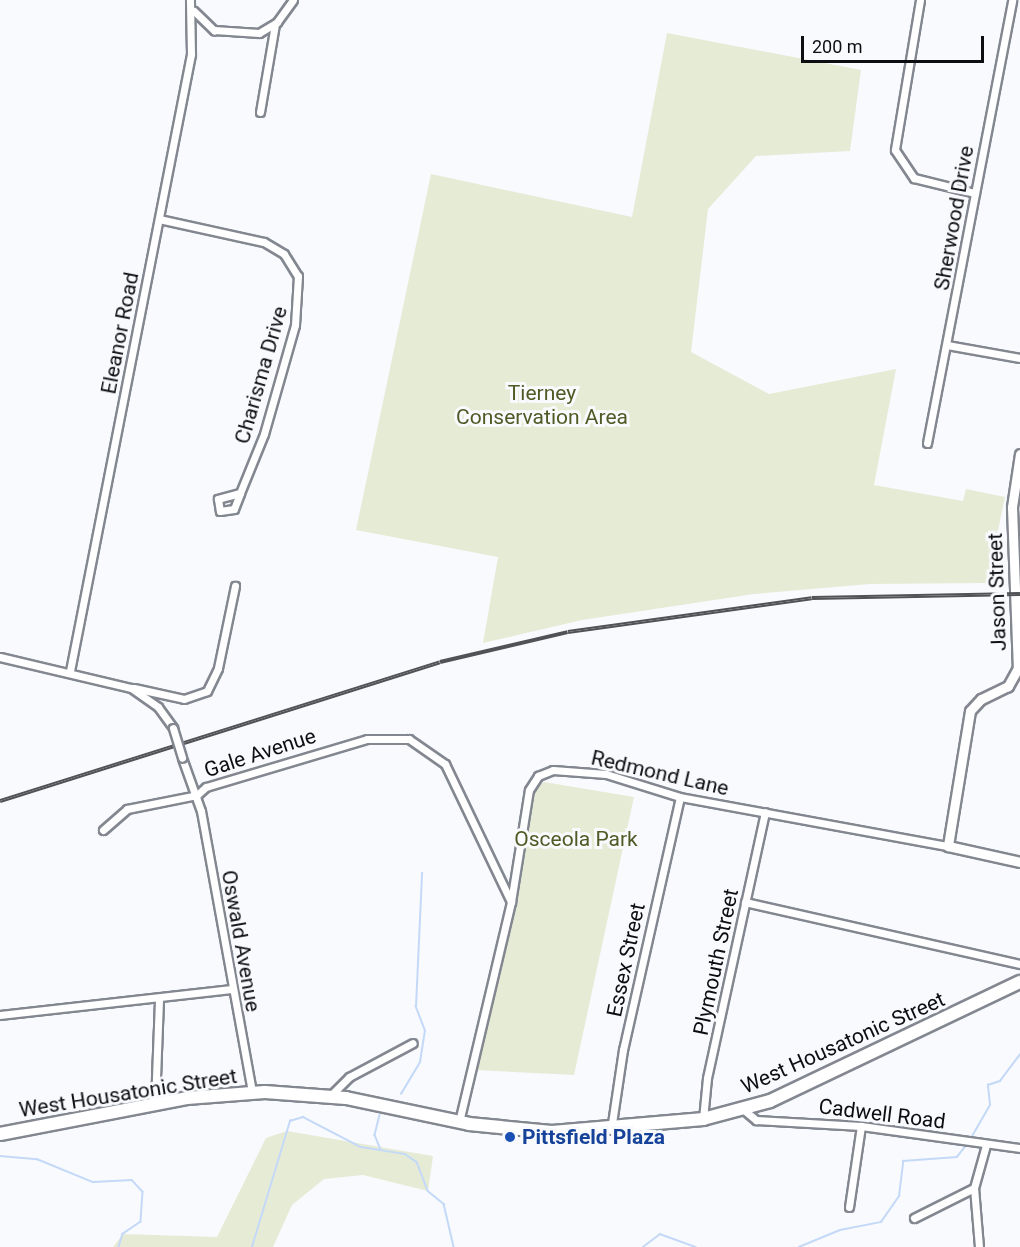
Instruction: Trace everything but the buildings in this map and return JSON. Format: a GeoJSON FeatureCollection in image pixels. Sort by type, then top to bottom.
{"type":"FeatureCollection","features":[{"type":"Feature","properties":{"kind":"highway","name":"West Housatonic Street"},"geometry":{"type":"LineString","coordinates":[[0,1134],[155,1104],[252,1093],[330,1095],[459,1122],[552,1132],[612,1130],[703,1119],[744,1110],[1020,982]]}},
{"type":"Feature","properties":{"kind":"street","name":"Eleanor Road"},"geometry":{"type":"LineString","coordinates":[[70,671],[191,54],[193,9],[190,0]]}},
{"type":"Feature","properties":{"kind":"street"},"geometry":{"type":"LineString","coordinates":[[193,9],[204,26],[227,33],[259,33],[275,24],[293,0]]}},
{"type":"Feature","properties":{"kind":"street"},"geometry":{"type":"LineString","coordinates":[[920,0],[895,150],[914,178],[975,193]]}},
{"type":"Feature","properties":{"kind":"street","name":"Sherwood Drive"},"geometry":{"type":"LineString","coordinates":[[927,442],[1012,0]]}},
{"type":"Feature","properties":{"kind":"street"},"geometry":{"type":"LineString","coordinates":[[260,112],[275,24]]}},
{"type":"Feature","properties":{"kind":"street","name":"Charisma Drive"},"geometry":{"type":"LineString","coordinates":[[159,219],[264,242],[288,258],[298,276],[295,325],[240,493]]}},
{"type":"Feature","properties":{"kind":"street"},"geometry":{"type":"LineString","coordinates":[[946,345],[1020,358]]}},
{"type":"Feature","properties":{"kind":"street","name":"Jason Street"},"geometry":{"type":"LineString","coordinates":[[948,846],[970,711],[1008,686],[1018,668],[1012,507],[1020,454]]}},
{"type":"Feature","properties":{"kind":"street"},"geometry":{"type":"LineString","coordinates":[[131,688],[184,699],[207,691],[218,668],[235,586]]}},
{"type":"Feature","properties":{"kind":"street","name":"Gale Avenue"},"geometry":{"type":"LineString","coordinates":[[0,657],[70,671],[131,688],[158,708],[173,728],[197,795],[206,787],[380,736],[415,741],[445,764],[511,902]]}},
{"type":"Feature","properties":{"kind":"street","name":"Redmond Lane"},"geometry":{"type":"LineString","coordinates":[[459,1122],[511,902],[528,793],[538,776],[561,770],[606,774],[680,797],[948,846]]}},
{"type":"Feature","properties":{"kind":"street"},"geometry":{"type":"LineString","coordinates":[[103,830],[127,810],[197,795]]}},
{"type":"Feature","properties":{"kind":"street","name":"Oswald Avenue"},"geometry":{"type":"LineString","coordinates":[[197,795],[252,1093]]}},
{"type":"Feature","properties":{"kind":"street","name":"Essex Street"},"geometry":{"type":"LineString","coordinates":[[612,1130],[623,1050],[680,797]]}},
{"type":"Feature","properties":{"kind":"street","name":"Plymouth Street"},"geometry":{"type":"LineString","coordinates":[[703,1119],[706,1078],[765,812]]}},
{"type":"Feature","properties":{"kind":"street"},"geometry":{"type":"LineString","coordinates":[[948,846],[1020,862]]}},
{"type":"Feature","properties":{"kind":"street"},"geometry":{"type":"LineString","coordinates":[[745,902],[1020,964]]}},
{"type":"Feature","properties":{"kind":"street"},"geometry":{"type":"LineString","coordinates":[[0,1016],[159,1001],[233,989]]}},
{"type":"Feature","properties":{"kind":"street"},"geometry":{"type":"LineString","coordinates":[[155,1104],[159,1001]]}},
{"type":"Feature","properties":{"kind":"street"},"geometry":{"type":"LineString","coordinates":[[330,1095],[349,1077],[413,1043]]}},
{"type":"Feature","properties":{"kind":"street","name":"Cadwell Road"},"geometry":{"type":"LineString","coordinates":[[744,1110],[756,1120],[861,1126],[1020,1148]]}},
{"type":"Feature","properties":{"kind":"street"},"geometry":{"type":"LineString","coordinates":[[849,1207],[861,1126]]}},
{"type":"Feature","properties":{"kind":"street"},"geometry":{"type":"LineString","coordinates":[[979,1247],[974,1188],[986,1145]]}},
{"type":"Feature","properties":{"kind":"street"},"geometry":{"type":"LineString","coordinates":[[914,1218],[974,1188]]}},
{"type":"Feature","properties":{"kind":"green space","name":"Tierney Conservation Area"},"geometry":{"type":"Polygon","coordinates":[[[667,33],[861,70],[850,151],[756,156],[708,209],[691,352],[769,394],[896,369],[874,485],[963,501],[966,489],[1005,497],[987,583],[870,584],[754,594],[582,620],[483,643],[498,557],[356,530],[431,174],[632,217],[667,33]]]}},
{"type":"Feature","properties":{"kind":"green space","name":"Osceola Park"},"geometry":{"type":"Polygon","coordinates":[[[544,782],[634,797],[574,1075],[476,1070],[518,895],[534,789],[544,782]]]}},
{"type":"Feature","properties":{"kind":"green space"},"geometry":{"type":"Polygon","coordinates":[[[287,1131],[433,1156],[428,1191],[363,1175],[324,1179],[292,1205],[273,1247],[113,1247],[123,1234],[217,1237],[266,1138],[287,1131]]]}},
{"type":"Feature","properties":{"kind":"waterway"},"geometry":{"type":"LineString","coordinates":[[401,1094],[420,1062],[425,1031],[416,1007],[422,873]]}},
{"type":"Feature","properties":{"kind":"waterway"},"geometry":{"type":"LineString","coordinates":[[971,1138],[990,1105],[988,1085],[1000,1081],[1020,1054]]}},
{"type":"Feature","properties":{"kind":"waterway"},"geometry":{"type":"LineString","coordinates":[[380,1115],[375,1135],[381,1150]]}},
{"type":"Feature","properties":{"kind":"waterway"},"geometry":{"type":"LineString","coordinates":[[252,1247],[290,1121],[303,1117],[361,1147],[405,1154],[417,1162],[428,1191],[444,1204],[454,1247]]}},
{"type":"Feature","properties":{"kind":"waterway"},"geometry":{"type":"LineString","coordinates":[[799,1247],[840,1230],[881,1222],[899,1196],[903,1161],[957,1157],[967,1144]]}},
{"type":"Feature","properties":{"kind":"waterway"},"geometry":{"type":"LineString","coordinates":[[0,1156],[37,1159],[93,1182],[132,1180],[143,1192],[141,1222],[123,1234],[119,1247]]}},
{"type":"Feature","properties":{"kind":"waterway"},"geometry":{"type":"LineString","coordinates":[[643,1247],[660,1234],[696,1247]]}},
{"type":"Feature","properties":{"kind":"railway"},"geometry":{"type":"LineString","coordinates":[[0,801],[440,662],[568,632],[812,598],[1020,594]]}},
{"type":"Feature","properties":{"kind":"place","name":"Pittsfield Plaza"},"geometry":{"type":"Point","coordinates":[510,1137]}}]}
